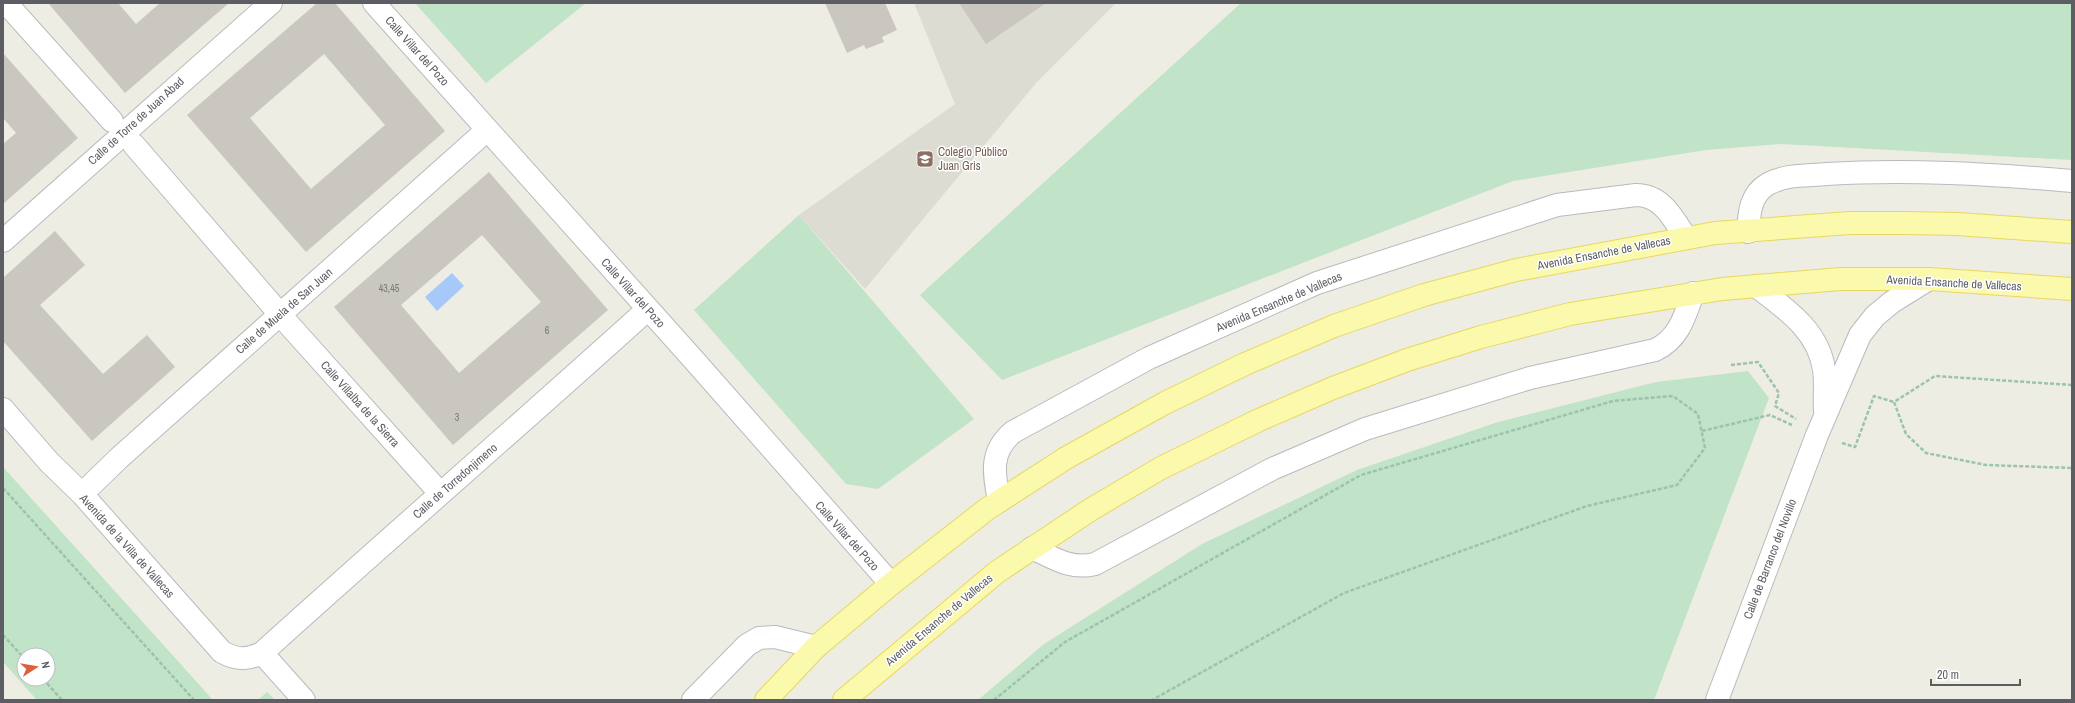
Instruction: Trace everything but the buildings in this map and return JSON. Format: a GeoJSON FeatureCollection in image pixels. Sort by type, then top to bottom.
{"type":"FeatureCollection","features":[{"type":"Feature","properties":{"kind":"main road","name":"Avenida Ensanche de Vallecas"},"geometry":{"type":"LineString","coordinates":[[766,700],[816,647],[890,584],[999,501],[1066,458],[1165,403],[1245,364],[1334,326],[1424,295],[1516,270],[1686,238],[1729,232],[1748,232],[1850,224],[1905,223],[1957,224],[2072,232]]}},
{"type":"Feature","properties":{"kind":"main road","name":"Avenida Ensanche de Vallecas"},"geometry":{"type":"LineString","coordinates":[[848,698],[996,572],[1090,510],[1161,468],[1259,420],[1333,388],[1407,360],[1503,331],[1570,314],[1693,293],[1756,286],[1840,279],[1929,279],[2072,289]]}},
{"type":"Feature","properties":{"kind":"street"},"geometry":{"type":"LineString","coordinates":[[6,3],[112,121]]}},
{"type":"Feature","properties":{"kind":"street","name":"Calle de Torre de Juan Abad"},"geometry":{"type":"LineString","coordinates":[[3,241],[271,3]]}},
{"type":"Feature","properties":{"kind":"street","name":"Calle Villar del Pozo"},"geometry":{"type":"LineString","coordinates":[[374,3],[648,309],[890,584]]}},
{"type":"Feature","properties":{"kind":"street","name":"Calle de Muela de San Juan"},"geometry":{"type":"LineString","coordinates":[[82,494],[119,458],[488,130]]}},
{"type":"Feature","properties":{"kind":"street","name":"Calle Villalba de la Sierra"},"geometry":{"type":"LineString","coordinates":[[134,145],[281,315],[440,493]]}},
{"type":"Feature","properties":{"kind":"street"},"geometry":{"type":"LineString","coordinates":[[1748,232],[1749,207],[1755,197],[1766,184],[1784,177],[1864,172],[1930,173],[2072,181]]}},
{"type":"Feature","properties":{"kind":"street","name":"Avenida Ensanche de Vallecas"},"geometry":{"type":"LineString","coordinates":[[999,501],[995,477],[996,452],[1003,440],[1012,432],[1149,358],[1317,283],[1557,205],[1636,195],[1646,195],[1657,201],[1669,212],[1686,238]]}},
{"type":"Feature","properties":{"kind":"street","name":"Calle de Barranco del Novillo"},"geometry":{"type":"LineString","coordinates":[[1717,700],[1817,435],[1860,335],[1875,316],[1892,302],[1929,279]]}},
{"type":"Feature","properties":{"kind":"street","name":"Calle de Barranco del Novillo"},"geometry":{"type":"LineString","coordinates":[[1756,286],[1795,316],[1814,340],[1822,356],[1825,372],[1825,418]]}},
{"type":"Feature","properties":{"kind":"street"},"geometry":{"type":"LineString","coordinates":[[1032,548],[1068,564],[1082,567],[1095,564],[1272,469],[1365,429],[1530,378],[1655,350],[1666,345],[1675,336],[1684,318],[1693,293]]}},
{"type":"Feature","properties":{"kind":"street","name":"Calle de Torredonjimeno"},"geometry":{"type":"LineString","coordinates":[[262,653],[648,309]]}},
{"type":"Feature","properties":{"kind":"street","name":"Avenida de la Villa de Vallecas"},"geometry":{"type":"LineString","coordinates":[[3,409],[49,462],[82,494],[222,652],[234,658],[250,658],[262,653]]}},
{"type":"Feature","properties":{"kind":"street"},"geometry":{"type":"LineString","coordinates":[[693,700],[747,645],[759,638],[775,637],[816,647]]}},
{"type":"Feature","properties":{"kind":"street"},"geometry":{"type":"LineString","coordinates":[[262,653],[304,700]]}},
{"type":"Feature","properties":{"kind":"path"},"geometry":{"type":"LineString","coordinates":[[1731,365],[1758,362],[1779,393],[1774,406],[1801,422]]}},
{"type":"Feature","properties":{"kind":"path"},"geometry":{"type":"LineString","coordinates":[[1836,442],[1855,447],[1874,396],[1894,402],[1934,376],[2072,385]]}},
{"type":"Feature","properties":{"kind":"path"},"geometry":{"type":"LineString","coordinates":[[994,700],[1065,642],[1361,475],[1613,401],[1673,396],[1698,414],[1705,448],[1678,485],[1587,506],[1344,594],[1152,700]]}},
{"type":"Feature","properties":{"kind":"path"},"geometry":{"type":"LineString","coordinates":[[1894,402],[1906,434],[1926,453],[1986,465],[2072,468]]}},
{"type":"Feature","properties":{"kind":"path"},"geometry":{"type":"LineString","coordinates":[[1702,431],[1770,415],[1794,426]]}},
{"type":"Feature","properties":{"kind":"path"},"geometry":{"type":"LineString","coordinates":[[3,488],[194,700]]}},
{"type":"Feature","properties":{"kind":"path"},"geometry":{"type":"LineString","coordinates":[[3,635],[16,649]]}},
{"type":"Feature","properties":{"kind":"path"},"geometry":{"type":"LineString","coordinates":[[50,687],[62,700]]}},
{"type":"Feature","properties":{"kind":"shaded area","name":"Colegio Público Juan Gris"},"geometry":{"type":"Polygon","coordinates":[[[914,3],[1116,3],[1037,82],[865,289],[799,215],[955,104],[914,3]]]}},
{"type":"Feature","properties":{"kind":"green space"},"geometry":{"type":"Polygon","coordinates":[[[415,3],[586,3],[486,83],[415,3]]]}},
{"type":"Feature","properties":{"kind":"green space"},"geometry":{"type":"Polygon","coordinates":[[[1241,3],[2072,3],[2072,160],[1781,144],[1706,150],[1513,181],[1002,380],[920,295],[1241,3]]]}},
{"type":"Feature","properties":{"kind":"green space"},"geometry":{"type":"Polygon","coordinates":[[[799,215],[974,419],[878,489],[846,484],[694,310],[799,215]]]}},
{"type":"Feature","properties":{"kind":"green space"},"geometry":{"type":"Polygon","coordinates":[[[1748,371],[1769,398],[1654,700],[978,700],[1044,644],[1202,544],[1357,470],[1495,423],[1656,382],[1748,371]]]}},
{"type":"Feature","properties":{"kind":"green space"},"geometry":{"type":"Polygon","coordinates":[[[3,467],[213,700],[37,700],[25,687],[56,687],[56,647],[16,647],[16,677],[3,662],[3,467]]]}},
{"type":"Feature","properties":{"kind":"green space"},"geometry":{"type":"Polygon","coordinates":[[[267,692],[275,700],[258,700],[267,692]]]}},
{"type":"Feature","properties":{"kind":"water"},"geometry":{"type":"Polygon","coordinates":[[[452,273],[464,286],[437,311],[425,297],[452,273]]]}},
{"type":"Feature","properties":{"kind":"place","name":"Colegio Público Juan Gris"},"geometry":{"type":"Point","coordinates":[925,159]}}]}
